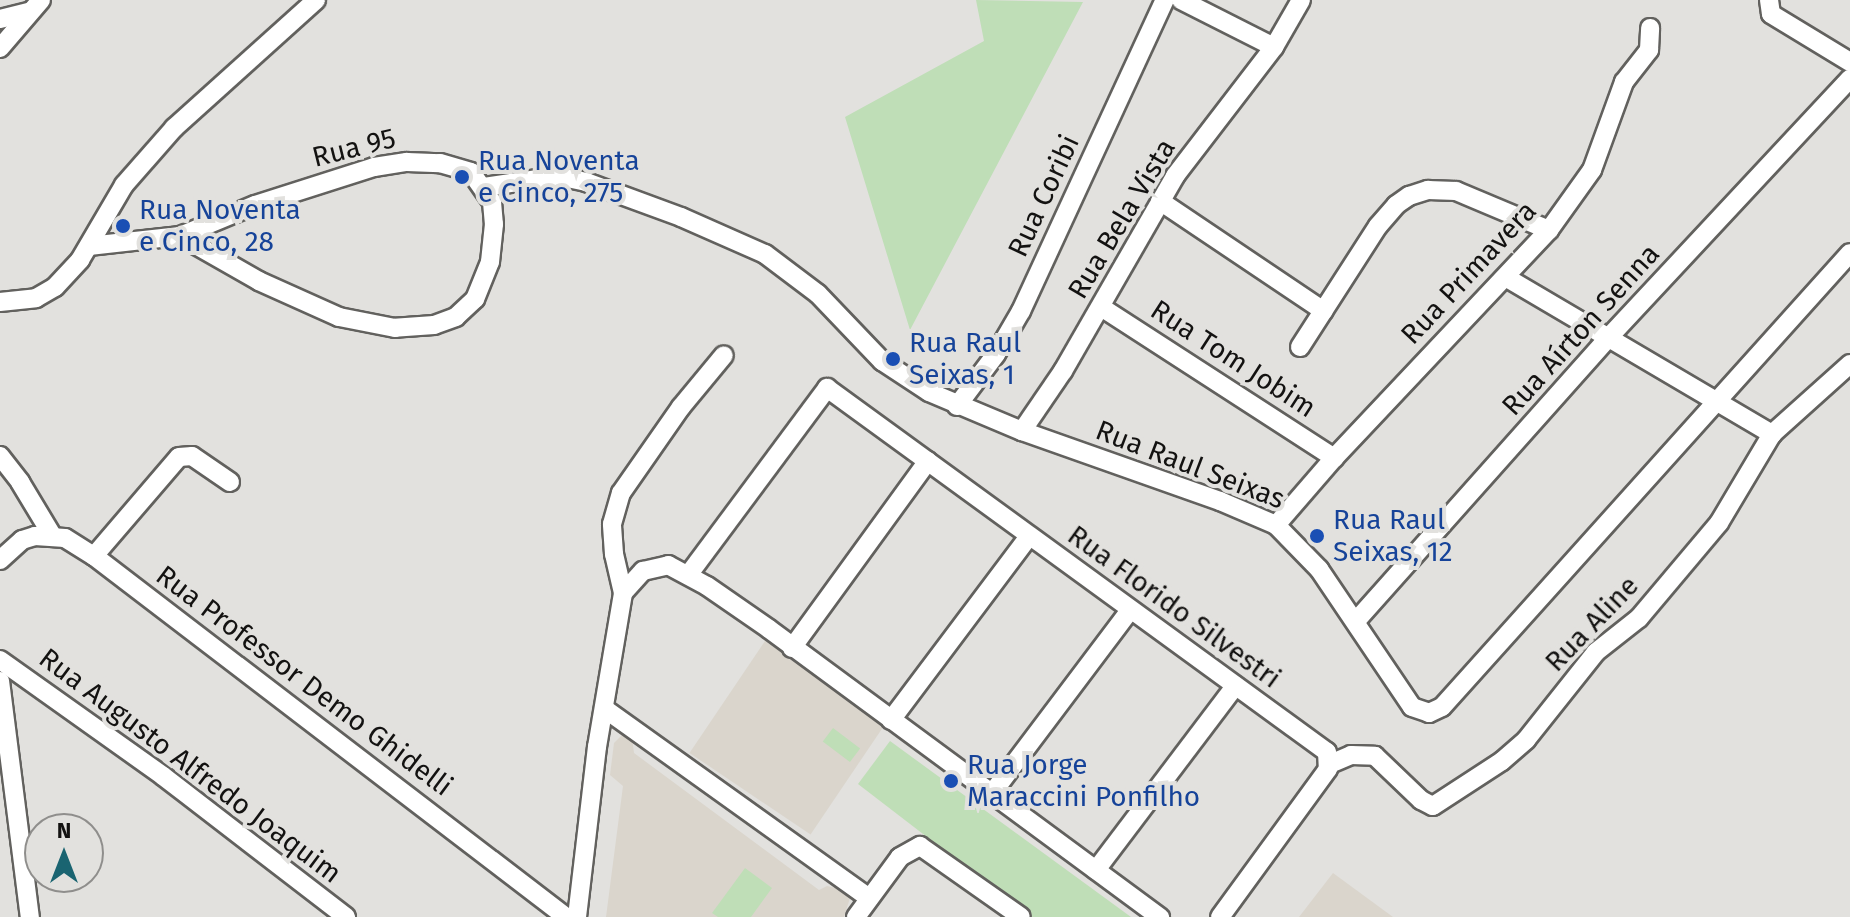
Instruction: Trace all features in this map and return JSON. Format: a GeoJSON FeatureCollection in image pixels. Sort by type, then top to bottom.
{"type":"FeatureCollection","features":[{"type":"Feature","properties":{"kind":"street"},"geometry":{"type":"LineString","coordinates":[[0,302],[36,298],[55,287],[89,246],[124,185],[174,128],[316,0]]}},
{"type":"Feature","properties":{"kind":"street","name":"Rua Coribi"},"geometry":{"type":"LineString","coordinates":[[957,406],[996,354],[1021,311],[1165,0]]}},
{"type":"Feature","properties":{"kind":"street"},"geometry":{"type":"LineString","coordinates":[[1181,0],[1274,47]]}},
{"type":"Feature","properties":{"kind":"street","name":"Rua Bela Vista"},"geometry":{"type":"LineString","coordinates":[[1022,431],[1101,307],[1160,201],[1274,47],[1301,0]]}},
{"type":"Feature","properties":{"kind":"street"},"geometry":{"type":"LineString","coordinates":[[0,19],[35,6]]}},
{"type":"Feature","properties":{"kind":"street"},"geometry":{"type":"LineString","coordinates":[[0,48],[35,6]]}},
{"type":"Feature","properties":{"kind":"street"},"geometry":{"type":"LineString","coordinates":[[1770,7],[1850,62]]}},
{"type":"Feature","properties":{"kind":"street","name":"Rua Primavera"},"geometry":{"type":"LineString","coordinates":[[1276,525],[1334,458],[1549,230],[1592,170],[1624,82],[1649,50],[1650,28]]}},
{"type":"Feature","properties":{"kind":"street","name":"Rua Aírton Senna"},"geometry":{"type":"LineString","coordinates":[[1356,621],[1609,337],[1850,79]]}},
{"type":"Feature","properties":{"kind":"street","name":"Rua 95"},"geometry":{"type":"LineString","coordinates":[[89,246],[180,236],[255,205],[374,167],[407,162],[440,163],[471,172],[484,187]]}},
{"type":"Feature","properties":{"kind":"street","name":"Rua Raul Seixas"},"geometry":{"type":"LineString","coordinates":[[484,187],[543,177],[586,182],[681,217],[765,254],[818,294],[891,367],[957,406],[1220,501],[1276,525],[1319,569],[1412,707],[1422,713],[1436,711],[1850,253]]}},
{"type":"Feature","properties":{"kind":"street"},"geometry":{"type":"LineString","coordinates":[[180,236],[259,281],[339,317],[395,328],[434,325],[456,317],[475,299],[490,262],[494,224],[492,202],[484,187]]}},
{"type":"Feature","properties":{"kind":"street"},"geometry":{"type":"LineString","coordinates":[[1300,347],[1378,226],[1396,205],[1409,196],[1428,190],[1456,191],[1549,230]]}},
{"type":"Feature","properties":{"kind":"street"},"geometry":{"type":"LineString","coordinates":[[1160,201],[1324,311]]}},
{"type":"Feature","properties":{"kind":"street"},"geometry":{"type":"LineString","coordinates":[[1507,278],[1772,434]]}},
{"type":"Feature","properties":{"kind":"street","name":"Rua Tom Jobim"},"geometry":{"type":"LineString","coordinates":[[1101,307],[1334,458]]}},
{"type":"Feature","properties":{"kind":"street"},"geometry":{"type":"LineString","coordinates":[[577,917],[623,593],[614,554],[612,524],[621,493],[681,407],[724,355]]}},
{"type":"Feature","properties":{"kind":"street","name":"Rua Aline"},"geometry":{"type":"LineString","coordinates":[[1330,764],[1351,755],[1375,756],[1421,800],[1433,806],[1502,761],[1526,740],[1596,652],[1639,618],[1710,534],[1772,434],[1850,364]]}},
{"type":"Feature","properties":{"kind":"street","name":"Rua Florido Silvestri"},"geometry":{"type":"LineString","coordinates":[[689,574],[820,383],[1327,752],[1330,764]]}},
{"type":"Feature","properties":{"kind":"street"},"geometry":{"type":"LineString","coordinates":[[0,456],[38,508],[52,535],[22,540],[0,560]]}},
{"type":"Feature","properties":{"kind":"street"},"geometry":{"type":"LineString","coordinates":[[94,556],[179,457],[192,456],[230,482]]}},
{"type":"Feature","properties":{"kind":"street"},"geometry":{"type":"LineString","coordinates":[[792,648],[928,461]]}},
{"type":"Feature","properties":{"kind":"street","name":"Rua Professor Demo Ghidelli"},"geometry":{"type":"LineString","coordinates":[[52,535],[65,538],[94,556],[566,917]]}},
{"type":"Feature","properties":{"kind":"street"},"geometry":{"type":"LineString","coordinates":[[891,720],[1029,536]]}},
{"type":"Feature","properties":{"kind":"street"},"geometry":{"type":"LineString","coordinates":[[623,593],[632,580],[655,565],[678,568],[689,574],[993,792],[1160,917]]}},
{"type":"Feature","properties":{"kind":"street"},"geometry":{"type":"LineString","coordinates":[[993,792],[1130,610]]}},
{"type":"Feature","properties":{"kind":"street","name":"Rua Augusto Alfredo Joaquim"},"geometry":{"type":"LineString","coordinates":[[0,660],[163,776],[346,917]]}},
{"type":"Feature","properties":{"kind":"street"},"geometry":{"type":"LineString","coordinates":[[0,681],[30,917]]}},
{"type":"Feature","properties":{"kind":"street"},"geometry":{"type":"LineString","coordinates":[[1096,870],[1235,686]]}},
{"type":"Feature","properties":{"kind":"street"},"geometry":{"type":"LineString","coordinates":[[605,709],[869,898]]}},
{"type":"Feature","properties":{"kind":"street"},"geometry":{"type":"LineString","coordinates":[[1220,917],[1330,764]]}},
{"type":"Feature","properties":{"kind":"street"},"geometry":{"type":"LineString","coordinates":[[856,917],[900,857],[920,846],[1015,915]]}},
{"type":"Feature","properties":{"kind":"shaded area"},"geometry":{"type":"Polygon","coordinates":[[[765,641],[886,723],[811,835],[690,753],[765,641]]]}},
{"type":"Feature","properties":{"kind":"shaded area"},"geometry":{"type":"Polygon","coordinates":[[[622,735],[632,738],[634,753],[819,890],[827,886],[844,890],[850,898],[844,917],[606,917],[623,786],[610,775],[614,743],[622,735]]]}},
{"type":"Feature","properties":{"kind":"shaded area"},"geometry":{"type":"Polygon","coordinates":[[[1333,873],[1393,917],[1299,917],[1333,873]]]}},
{"type":"Feature","properties":{"kind":"green space"},"geometry":{"type":"Polygon","coordinates":[[[976,0],[1083,2],[910,330],[845,117],[984,41],[976,0]]]}},
{"type":"Feature","properties":{"kind":"green space"},"geometry":{"type":"Polygon","coordinates":[[[833,728],[860,748],[850,762],[823,742],[833,728]]]}},
{"type":"Feature","properties":{"kind":"green space"},"geometry":{"type":"Polygon","coordinates":[[[890,741],[1131,917],[1031,917],[858,784],[890,741]]]}},
{"type":"Feature","properties":{"kind":"green space"},"geometry":{"type":"Polygon","coordinates":[[[745,868],[772,888],[751,917],[718,917],[712,913],[745,868]]]}},
{"type":"Feature","properties":{"kind":"place","name":"Rua Noventa e Cinco, 275"},"geometry":{"type":"Point","coordinates":[462,177]}},
{"type":"Feature","properties":{"kind":"place","name":"Rua Noventa e Cinco, 28"},"geometry":{"type":"Point","coordinates":[123,226]}},
{"type":"Feature","properties":{"kind":"place","name":"Rua Raul Seixas, 1"},"geometry":{"type":"Point","coordinates":[893,359]}},
{"type":"Feature","properties":{"kind":"place","name":"Rua Raul Seixas, 12"},"geometry":{"type":"Point","coordinates":[1317,536]}},
{"type":"Feature","properties":{"kind":"place","name":"Rua Jorge Maraccini Ponfilho"},"geometry":{"type":"Point","coordinates":[951,781]}}]}
